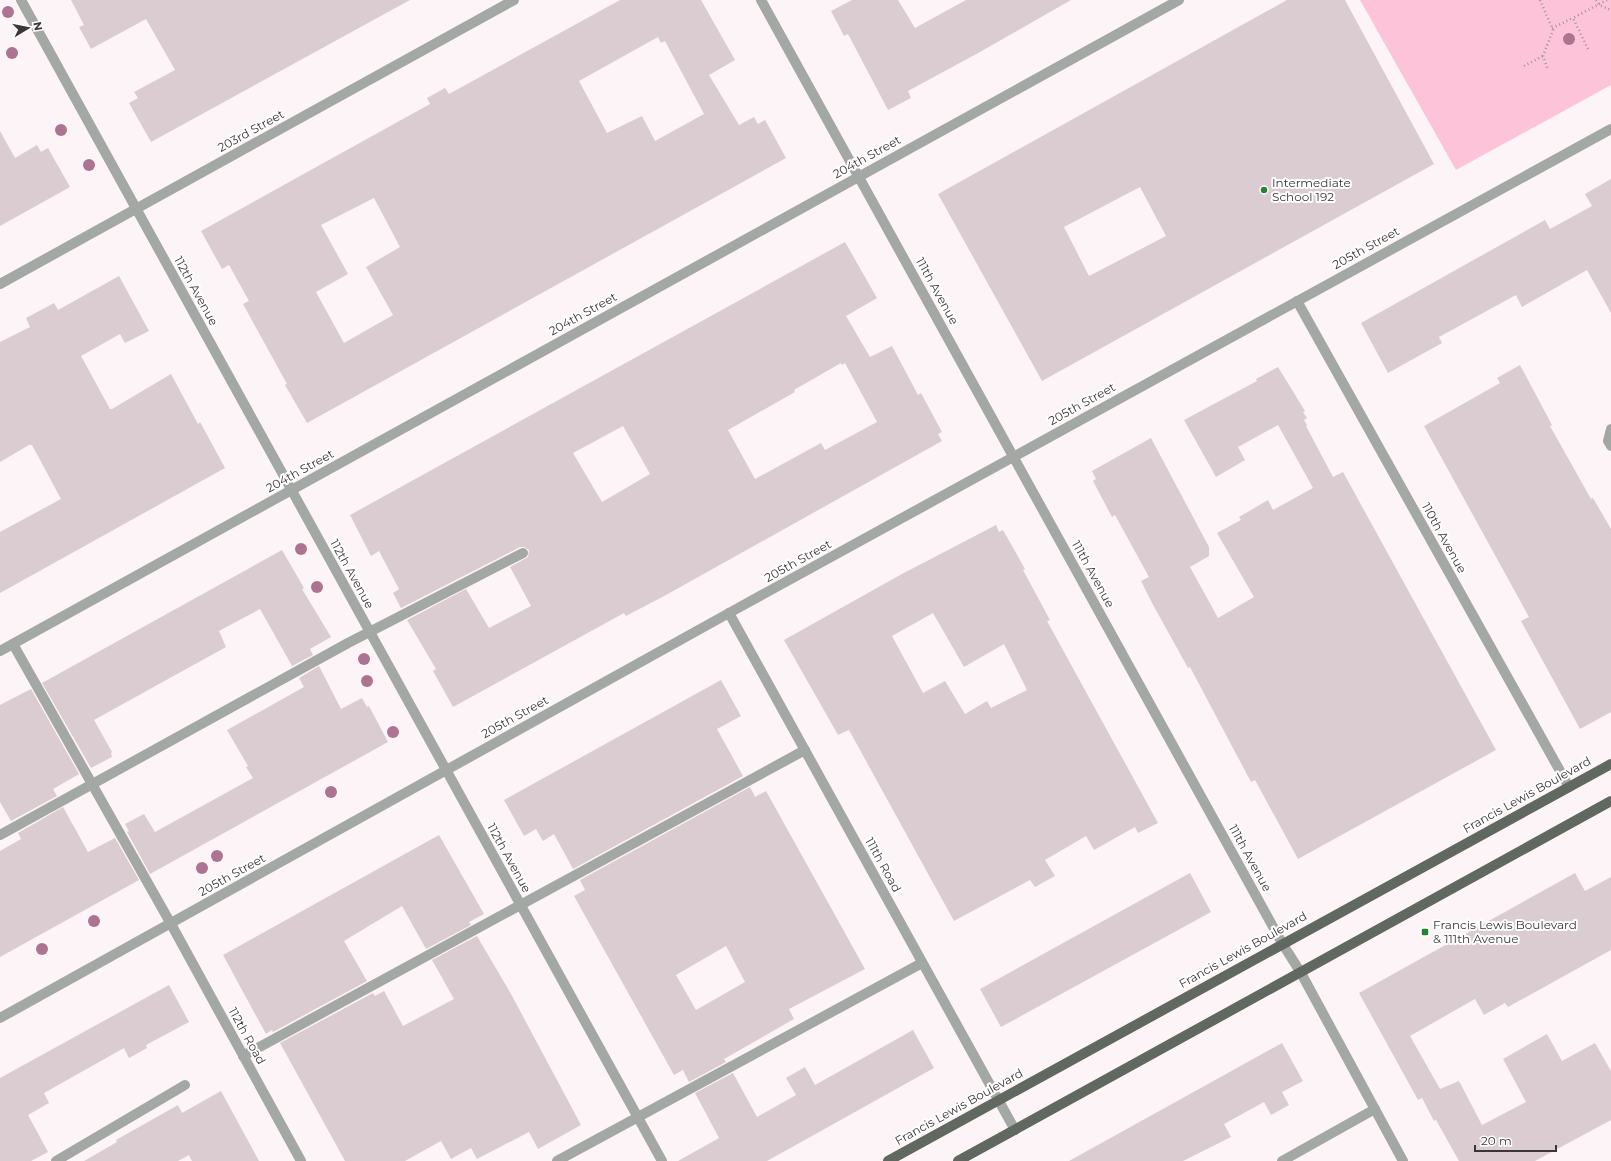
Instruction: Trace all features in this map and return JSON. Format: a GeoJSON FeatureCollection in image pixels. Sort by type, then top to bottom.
{"type":"FeatureCollection","features":[{"type":"Feature","properties":{"kind":"main road","name":"Francis Lewis Boulevard"},"geometry":{"type":"LineString","coordinates":[[888,1161],[999,1101],[1282,943],[1611,764]]}},
{"type":"Feature","properties":{"kind":"main road"},"geometry":{"type":"LineString","coordinates":[[958,1161],[1611,801]]}},
{"type":"Feature","properties":{"kind":"street","name":"112th Avenue"},"geometry":{"type":"LineString","coordinates":[[21,0],[662,1161]]}},
{"type":"Feature","properties":{"kind":"street","name":"203rd Street"},"geometry":{"type":"LineString","coordinates":[[0,284],[514,0]]}},
{"type":"Feature","properties":{"kind":"street","name":"111th Avenue"},"geometry":{"type":"LineString","coordinates":[[761,0],[1282,943],[1301,973],[1403,1161]]}},
{"type":"Feature","properties":{"kind":"street","name":"204th Street"},"geometry":{"type":"LineString","coordinates":[[0,651],[1179,0]]}},
{"type":"Feature","properties":{"kind":"street","name":"205th Street"},"geometry":{"type":"LineString","coordinates":[[0,1018],[730,613],[1611,129]]}},
{"type":"Feature","properties":{"kind":"street","name":"110th Avenue"},"geometry":{"type":"LineString","coordinates":[[1297,301],[1569,787]]}},
{"type":"Feature","properties":{"kind":"street"},"geometry":{"type":"LineString","coordinates":[[1611,429],[1608,441],[1611,446]]}},
{"type":"Feature","properties":{"kind":"street"},"geometry":{"type":"LineString","coordinates":[[0,835],[369,631],[523,552]]}},
{"type":"Feature","properties":{"kind":"street","name":"111th Road"},"geometry":{"type":"LineString","coordinates":[[730,613],[1015,1130]]}},
{"type":"Feature","properties":{"kind":"street","name":"112th Road"},"geometry":{"type":"LineString","coordinates":[[13,644],[93,783],[301,1161]]}},
{"type":"Feature","properties":{"kind":"street"},"geometry":{"type":"LineString","coordinates":[[243,1056],[805,750]]}},
{"type":"Feature","properties":{"kind":"street"},"geometry":{"type":"LineString","coordinates":[[558,1161],[922,963]]}},
{"type":"Feature","properties":{"kind":"street"},"geometry":{"type":"LineString","coordinates":[[56,1161],[185,1085]]}},
{"type":"Feature","properties":{"kind":"street"},"geometry":{"type":"LineString","coordinates":[[1282,1161],[1375,1109]]}},
{"type":"Feature","properties":{"kind":"path"},"geometry":{"type":"LineString","coordinates":[[1540,0],[1553,30],[1543,56],[1548,70]]}},
{"type":"Feature","properties":{"kind":"path"},"geometry":{"type":"LineString","coordinates":[[1596,0],[1599,5],[1611,10]]}},
{"type":"Feature","properties":{"kind":"path"},"geometry":{"type":"LineString","coordinates":[[1552,28],[1607,0]]}},
{"type":"Feature","properties":{"kind":"path"},"geometry":{"type":"LineString","coordinates":[[1573,18],[1588,49]]}},
{"type":"Feature","properties":{"kind":"path"},"geometry":{"type":"LineString","coordinates":[[1524,66],[1543,56]]}},
{"type":"Feature","properties":{"kind":"shaded area"},"geometry":{"type":"Polygon","coordinates":[[[1360,0],[1611,0],[1611,85],[1456,170],[1360,0]]]}},
{"type":"Feature","properties":{"kind":"building"},"geometry":{"type":"Polygon","coordinates":[[[71,0],[410,0],[151,142],[129,103],[138,98],[134,92],[175,70],[146,19],[91,49],[79,27],[84,25],[71,0]]]}},
{"type":"Feature","properties":{"kind":"building"},"geometry":{"type":"Polygon","coordinates":[[[620,0],[701,0],[735,60],[709,75],[739,125],[754,117],[758,124],[765,120],[786,158],[307,423],[285,385],[287,384],[243,304],[249,301],[229,265],[222,269],[201,231],[430,104],[427,98],[445,88],[449,94],[620,0]],[[658,37],[579,81],[607,133],[642,116],[655,141],[704,114],[665,41],[661,43],[658,37]],[[374,198],[321,225],[348,274],[316,292],[344,343],[393,315],[366,267],[400,247],[374,198]]]}},
{"type":"Feature","properties":{"kind":"building"},"geometry":{"type":"Polygon","coordinates":[[[852,0],[898,0],[915,28],[966,0],[1071,0],[908,91],[911,98],[888,110],[848,34],[844,36],[831,11],[852,0]]]}},
{"type":"Feature","properties":{"kind":"building","name":"Intermediate School 192"},"geometry":{"type":"Polygon","coordinates":[[[1287,0],[1345,0],[1434,164],[1042,381],[938,194],[1287,0]],[[1140,187],[1064,227],[1089,276],[1166,236],[1140,187]]]}},
{"type":"Feature","properties":{"kind":"building"},"geometry":{"type":"Polygon","coordinates":[[[0,131],[15,158],[37,145],[41,152],[48,148],[70,187],[0,226],[0,131]]]}},
{"type":"Feature","properties":{"kind":"building"},"geometry":{"type":"Polygon","coordinates":[[[1611,179],[1611,313],[1587,270],[1522,307],[1516,295],[1439,337],[1442,343],[1388,373],[1361,323],[1545,220],[1550,229],[1592,206],[1585,194],[1611,179]]]}},
{"type":"Feature","properties":{"kind":"building"},"geometry":{"type":"Polygon","coordinates":[[[845,242],[877,298],[846,316],[870,357],[892,346],[918,395],[921,393],[942,432],[938,434],[942,441],[666,595],[626,616],[624,613],[453,707],[433,671],[436,669],[407,620],[466,589],[489,628],[531,606],[510,567],[528,557],[529,550],[524,547],[520,547],[401,608],[393,593],[399,589],[379,551],[371,556],[350,515],[845,242]],[[841,363],[794,390],[795,392],[728,430],[755,479],[821,443],[825,450],[877,422],[845,363],[842,365],[841,363]],[[623,426],[573,453],[602,502],[650,474],[623,426]]]}},
{"type":"Feature","properties":{"kind":"building"},"geometry":{"type":"Polygon","coordinates":[[[119,276],[149,331],[125,343],[120,334],[81,356],[110,409],[171,374],[198,424],[200,422],[225,468],[0,593],[0,532],[61,499],[32,445],[29,445],[0,462],[0,342],[30,327],[26,318],[54,303],[58,310],[119,276]]]}},
{"type":"Feature","properties":{"kind":"building"},"geometry":{"type":"Polygon","coordinates":[[[1520,365],[1552,425],[1550,426],[1591,499],[1593,498],[1611,529],[1611,712],[1580,729],[1521,621],[1529,617],[1424,426],[1500,383],[1497,378],[1520,365]]]}},
{"type":"Feature","properties":{"kind":"building"},"geometry":{"type":"Polygon","coordinates":[[[1278,367],[1305,411],[1303,412],[1307,418],[1304,420],[1307,425],[1306,426],[1333,477],[1343,472],[1496,750],[1298,859],[1255,780],[1251,782],[1190,667],[1188,668],[1152,603],[1141,581],[1149,577],[1115,515],[1112,517],[1093,481],[1096,479],[1092,471],[1151,438],[1209,547],[1209,556],[1190,567],[1218,618],[1254,597],[1217,533],[1241,520],[1239,517],[1268,500],[1273,510],[1313,488],[1278,425],[1238,447],[1245,460],[1216,477],[1184,420],[1257,381],[1256,379],[1278,367]]]}},
{"type":"Feature","properties":{"kind":"building"},"geometry":{"type":"Polygon","coordinates":[[[996,525],[999,532],[1003,530],[1025,569],[1023,570],[1050,620],[1047,621],[1158,823],[1138,833],[1135,827],[1094,850],[1086,836],[1045,860],[1055,876],[1035,887],[1030,880],[954,921],[849,730],[838,735],[784,640],[900,575],[996,525]],[[933,613],[892,636],[923,693],[945,681],[965,714],[987,701],[991,708],[1027,690],[1004,644],[964,667],[933,613]]]}},
{"type":"Feature","properties":{"kind":"building"},"geometry":{"type":"Polygon","coordinates":[[[282,550],[304,588],[302,589],[331,637],[310,649],[313,655],[292,666],[260,609],[219,631],[226,647],[94,720],[112,752],[112,757],[91,768],[42,683],[282,550]]]}},
{"type":"Feature","properties":{"kind":"building"},"geometry":{"type":"Polygon","coordinates":[[[319,666],[341,709],[362,698],[367,707],[369,706],[388,742],[150,874],[127,832],[129,831],[125,824],[144,814],[155,832],[253,778],[246,767],[248,766],[227,730],[304,687],[299,678],[319,666]]]}},
{"type":"Feature","properties":{"kind":"building"},"geometry":{"type":"Polygon","coordinates":[[[721,680],[741,716],[717,729],[743,776],[573,869],[554,834],[543,841],[536,829],[524,836],[504,800],[721,680]]]}},
{"type":"Feature","properties":{"kind":"building"},"geometry":{"type":"Polygon","coordinates":[[[31,689],[79,774],[53,789],[57,796],[11,821],[0,802],[0,705],[31,689]]]}},
{"type":"Feature","properties":{"kind":"building"},"geometry":{"type":"Polygon","coordinates":[[[750,787],[755,797],[766,791],[865,969],[789,1009],[794,1019],[724,1059],[726,1062],[689,1082],[683,1070],[674,1075],[574,896],[585,890],[580,880],[750,787]],[[726,946],[676,975],[696,1010],[745,982],[726,946]]]}},
{"type":"Feature","properties":{"kind":"building"},"geometry":{"type":"Polygon","coordinates":[[[63,807],[88,852],[115,838],[139,880],[0,957],[0,851],[21,839],[18,833],[63,807]]]}},
{"type":"Feature","properties":{"kind":"building"},"geometry":{"type":"Polygon","coordinates":[[[439,835],[484,914],[469,922],[471,925],[426,949],[402,906],[344,941],[367,981],[273,1032],[272,1030],[266,1034],[223,955],[439,835]]]}},
{"type":"Feature","properties":{"kind":"building"},"geometry":{"type":"Polygon","coordinates":[[[1190,873],[1211,912],[1001,1027],[980,989],[1190,873]]]}},
{"type":"Feature","properties":{"kind":"building"},"geometry":{"type":"Polygon","coordinates":[[[1575,873],[1585,891],[1611,877],[1611,950],[1508,1007],[1505,1003],[1484,1015],[1475,999],[1410,1036],[1440,1089],[1459,1081],[1482,1125],[1526,1102],[1503,1059],[1547,1034],[1562,1061],[1595,1043],[1611,1071],[1611,1120],[1535,1161],[1459,1161],[1436,1120],[1434,1121],[1422,1098],[1418,1100],[1359,993],[1575,873]]]}},
{"type":"Feature","properties":{"kind":"building"},"geometry":{"type":"Polygon","coordinates":[[[477,936],[511,994],[581,1125],[538,1149],[529,1132],[477,1159],[471,1148],[451,1159],[441,1141],[405,1161],[345,1161],[280,1043],[373,993],[375,996],[384,991],[403,1026],[454,999],[432,960],[477,936]]]}},
{"type":"Feature","properties":{"kind":"building"},"geometry":{"type":"Polygon","coordinates":[[[169,985],[189,1022],[146,1045],[147,1048],[129,1058],[124,1048],[44,1093],[49,1103],[28,1115],[48,1152],[31,1161],[0,1161],[0,1078],[169,985]]]}},
{"type":"Feature","properties":{"kind":"building"},"geometry":{"type":"Polygon","coordinates":[[[913,1030],[934,1068],[767,1161],[678,1161],[719,1138],[695,1093],[733,1073],[757,1117],[796,1095],[786,1078],[805,1067],[815,1085],[913,1030]]]}},
{"type":"Feature","properties":{"kind":"building"},"geometry":{"type":"Polygon","coordinates":[[[1282,1043],[1303,1081],[1282,1092],[1289,1105],[1271,1115],[1264,1102],[1224,1124],[1231,1137],[1183,1161],[1069,1161],[1282,1043]]]}},
{"type":"Feature","properties":{"kind":"building"},"geometry":{"type":"Polygon","coordinates":[[[221,1091],[259,1161],[192,1161],[189,1155],[178,1161],[84,1161],[117,1142],[116,1140],[178,1105],[182,1113],[221,1091]]]}},
{"type":"Feature","properties":{"kind":"place","name":"Intermediate School 192"},"geometry":{"type":"Point","coordinates":[1264,190]}},
{"type":"Feature","properties":{"kind":"place","name":"Francis Lewis Boulevard & 111th Avenue"},"geometry":{"type":"Point","coordinates":[1425,932]}}]}
